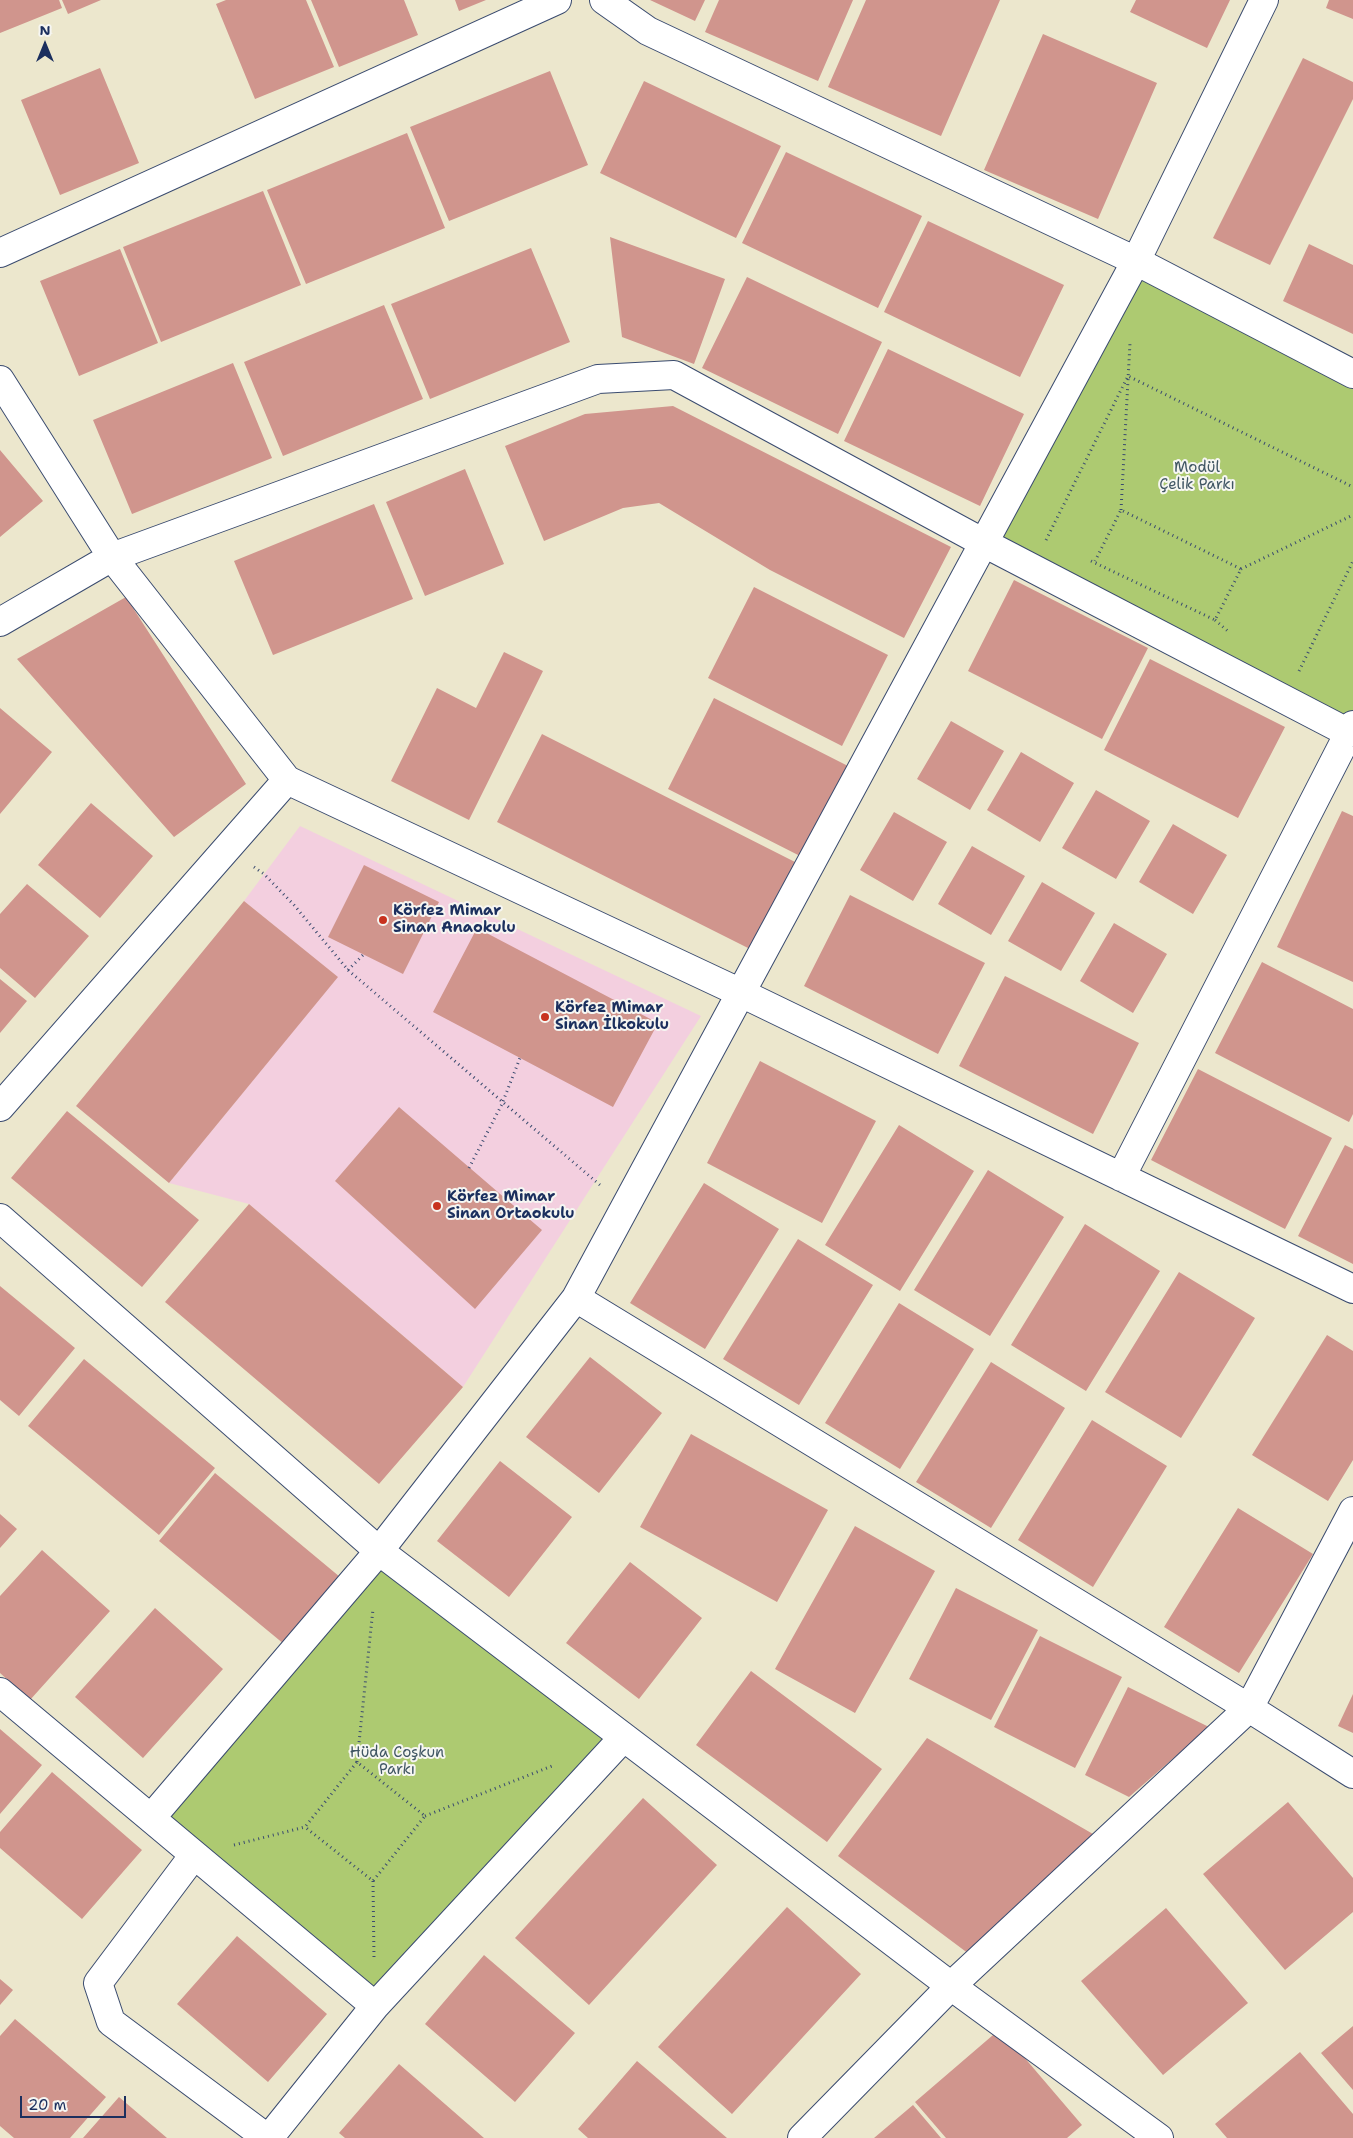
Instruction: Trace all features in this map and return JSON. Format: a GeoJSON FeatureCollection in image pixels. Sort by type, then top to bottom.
{"type":"FeatureCollection","features":[{"type":"Feature","properties":{"kind":"street"},"geometry":{"type":"LineString","coordinates":[[0,253],[557,0]]}},
{"type":"Feature","properties":{"kind":"street"},"geometry":{"type":"LineString","coordinates":[[604,0],[648,31],[1136,261],[1353,374]]}},
{"type":"Feature","properties":{"kind":"street"},"geometry":{"type":"LineString","coordinates":[[151,1818],[379,1551],[576,1298],[1136,261],[1264,0]]}},
{"type":"Feature","properties":{"kind":"street"},"geometry":{"type":"LineString","coordinates":[[0,622],[112,557],[598,379],[674,375],[984,543],[1351,729],[1120,1177]]}},
{"type":"Feature","properties":{"kind":"street"},"geometry":{"type":"LineString","coordinates":[[0,380],[112,557],[286,780],[741,993],[1353,1289]]}},
{"type":"Feature","properties":{"kind":"street"},"geometry":{"type":"LineString","coordinates":[[0,1107],[286,780]]}},
{"type":"Feature","properties":{"kind":"street"},"geometry":{"type":"LineString","coordinates":[[0,1218],[379,1551],[951,1986],[1159,2138]]}},
{"type":"Feature","properties":{"kind":"street"},"geometry":{"type":"LineString","coordinates":[[576,1298],[1249,1708],[1353,1774]]}},
{"type":"Feature","properties":{"kind":"street"},"geometry":{"type":"LineString","coordinates":[[802,2138],[951,1986],[1249,1708],[1353,1510]]}},
{"type":"Feature","properties":{"kind":"street"},"geometry":{"type":"LineString","coordinates":[[0,1692],[375,2006]]}},
{"type":"Feature","properties":{"kind":"street"},"geometry":{"type":"LineString","coordinates":[[194,1856],[98,1984],[111,2022],[268,2138],[375,2006],[623,1738]]}},
{"type":"Feature","properties":{"kind":"path"},"geometry":{"type":"LineString","coordinates":[[1130,337],[1120,510],[1094,561],[1215,620],[1241,569],[1353,515]]}},
{"type":"Feature","properties":{"kind":"path"},"geometry":{"type":"LineString","coordinates":[[1128,376],[1353,487]]}},
{"type":"Feature","properties":{"kind":"path"},"geometry":{"type":"LineString","coordinates":[[1043,547],[1128,376]]}},
{"type":"Feature","properties":{"kind":"path"},"geometry":{"type":"LineString","coordinates":[[1120,510],[1241,569]]}},
{"type":"Feature","properties":{"kind":"path"},"geometry":{"type":"LineString","coordinates":[[1298,673],[1353,561]]}},
{"type":"Feature","properties":{"kind":"path"},"geometry":{"type":"LineString","coordinates":[[226,849],[264,874],[294,905],[348,970],[594,1182],[629,1200]]}},
{"type":"Feature","properties":{"kind":"path"},"geometry":{"type":"LineString","coordinates":[[348,970],[363,955]]}},
{"type":"Feature","properties":{"kind":"path"},"geometry":{"type":"LineString","coordinates":[[470,1168],[502,1104],[520,1058]]}},
{"type":"Feature","properties":{"kind":"path"},"geometry":{"type":"LineString","coordinates":[[194,1856],[305,1827],[357,1762],[374,1599]]}},
{"type":"Feature","properties":{"kind":"path"},"geometry":{"type":"LineString","coordinates":[[357,1762],[425,1816]]}},
{"type":"Feature","properties":{"kind":"path"},"geometry":{"type":"LineString","coordinates":[[375,2006],[373,1881],[425,1816],[560,1762]]}},
{"type":"Feature","properties":{"kind":"path"},"geometry":{"type":"LineString","coordinates":[[305,1827],[373,1881]]}},
{"type":"Feature","properties":{"kind":"shaded area"},"geometry":{"type":"Polygon","coordinates":[[[300,826],[701,1016],[463,1387],[249,1204],[169,1183],[337,977],[244,901],[300,826]]]}},
{"type":"Feature","properties":{"kind":"green space","name":"Modül Çelik Parkı"},"geometry":{"type":"Polygon","coordinates":[[[1136,261],[1353,374],[1353,725],[984,543],[1136,261]]]}},
{"type":"Feature","properties":{"kind":"green space","name":"Hüda Coşkun Parkı"},"geometry":{"type":"Polygon","coordinates":[[[379,1551],[623,1738],[375,2006],[151,1818],[379,1551]]]}},
{"type":"Feature","properties":{"kind":"building"},"geometry":{"type":"Polygon","coordinates":[[[0,0],[59,0],[62,8],[0,33],[0,0]]]}},
{"type":"Feature","properties":{"kind":"building"},"geometry":{"type":"Polygon","coordinates":[[[62,0],[101,0],[68,14],[62,0]]]}},
{"type":"Feature","properties":{"kind":"building"},"geometry":{"type":"Polygon","coordinates":[[[226,0],[306,0],[334,67],[255,99],[216,4],[226,0]]]}},
{"type":"Feature","properties":{"kind":"building"},"geometry":{"type":"Polygon","coordinates":[[[311,0],[404,0],[418,35],[339,67],[311,0]]]}},
{"type":"Feature","properties":{"kind":"building"},"geometry":{"type":"Polygon","coordinates":[[[455,0],[486,0],[459,11],[455,0]]]}},
{"type":"Feature","properties":{"kind":"building"},"geometry":{"type":"Polygon","coordinates":[[[650,0],[705,0],[695,21],[650,0]]]}},
{"type":"Feature","properties":{"kind":"building"},"geometry":{"type":"Polygon","coordinates":[[[719,0],[853,0],[818,81],[705,32],[719,0]]]}},
{"type":"Feature","properties":{"kind":"building"},"geometry":{"type":"Polygon","coordinates":[[[866,0],[1000,0],[941,136],[828,87],[866,0]]]}},
{"type":"Feature","properties":{"kind":"building"},"geometry":{"type":"Polygon","coordinates":[[[1136,0],[1230,0],[1207,48],[1130,12],[1136,0]]]}},
{"type":"Feature","properties":{"kind":"building"},"geometry":{"type":"Polygon","coordinates":[[[1329,0],[1353,0],[1353,19],[1326,8],[1329,0]]]}},
{"type":"Feature","properties":{"kind":"building"},"geometry":{"type":"Polygon","coordinates":[[[1043,34],[1157,83],[1098,219],[984,170],[1043,34]]]}},
{"type":"Feature","properties":{"kind":"building"},"geometry":{"type":"Polygon","coordinates":[[[1303,58],[1353,82],[1353,99],[1270,265],[1213,238],[1303,58]]]}},
{"type":"Feature","properties":{"kind":"building"},"geometry":{"type":"Polygon","coordinates":[[[100,68],[139,163],[60,195],[21,100],[100,68]]]}},
{"type":"Feature","properties":{"kind":"building"},"geometry":{"type":"Polygon","coordinates":[[[550,71],[588,165],[449,221],[410,127],[550,71]]]}},
{"type":"Feature","properties":{"kind":"building"},"geometry":{"type":"Polygon","coordinates":[[[644,81],[781,146],[736,238],[600,173],[644,81]]]}},
{"type":"Feature","properties":{"kind":"building"},"geometry":{"type":"Polygon","coordinates":[[[407,133],[445,228],[306,284],[267,190],[407,133]]]}},
{"type":"Feature","properties":{"kind":"building"},"geometry":{"type":"Polygon","coordinates":[[[786,152],[922,216],[878,308],[742,243],[786,152]]]}},
{"type":"Feature","properties":{"kind":"building"},"geometry":{"type":"Polygon","coordinates":[[[263,191],[301,285],[161,342],[123,247],[263,191]]]}},
{"type":"Feature","properties":{"kind":"building"},"geometry":{"type":"Polygon","coordinates":[[[928,221],[1064,285],[1020,377],[884,312],[928,221]]]}},
{"type":"Feature","properties":{"kind":"building"},"geometry":{"type":"Polygon","coordinates":[[[610,237],[725,279],[694,364],[622,337],[610,237]]]}},
{"type":"Feature","properties":{"kind":"building"},"geometry":{"type":"Polygon","coordinates":[[[1309,244],[1353,265],[1353,334],[1283,301],[1309,244]]]}},
{"type":"Feature","properties":{"kind":"building"},"geometry":{"type":"Polygon","coordinates":[[[531,248],[570,342],[430,399],[391,304],[531,248]]]}},
{"type":"Feature","properties":{"kind":"building"},"geometry":{"type":"Polygon","coordinates":[[[120,249],[158,343],[79,376],[40,281],[120,249]]]}},
{"type":"Feature","properties":{"kind":"building"},"geometry":{"type":"Polygon","coordinates":[[[747,277],[882,342],[838,434],[702,368],[747,277]]]}},
{"type":"Feature","properties":{"kind":"building"},"geometry":{"type":"Polygon","coordinates":[[[384,305],[423,399],[283,456],[244,362],[384,305]]]}},
{"type":"Feature","properties":{"kind":"building"},"geometry":{"type":"Polygon","coordinates":[[[888,349],[1024,414],[980,506],[844,441],[888,349]]]}},
{"type":"Feature","properties":{"kind":"building"},"geometry":{"type":"Polygon","coordinates":[[[233,363],[272,458],[132,514],[93,420],[233,363]]]}},
{"type":"Feature","properties":{"kind":"building"},"geometry":{"type":"Polygon","coordinates":[[[673,406],[951,547],[904,638],[770,570],[659,503],[623,508],[544,541],[505,446],[585,414],[673,406]]]}},
{"type":"Feature","properties":{"kind":"building"},"geometry":{"type":"Polygon","coordinates":[[[0,450],[43,501],[0,537],[0,450]]]}},
{"type":"Feature","properties":{"kind":"building"},"geometry":{"type":"Polygon","coordinates":[[[465,469],[504,564],[425,596],[386,502],[465,469]]]}},
{"type":"Feature","properties":{"kind":"building"},"geometry":{"type":"Polygon","coordinates":[[[374,504],[413,599],[273,655],[234,561],[374,504]]]}},
{"type":"Feature","properties":{"kind":"building"},"geometry":{"type":"Polygon","coordinates":[[[1014,580],[1148,648],[1102,739],[968,671],[1014,580]]]}},
{"type":"Feature","properties":{"kind":"building"},"geometry":{"type":"Polygon","coordinates":[[[754,587],[888,655],[842,746],[708,678],[754,587]]]}},
{"type":"Feature","properties":{"kind":"building"},"geometry":{"type":"Polygon","coordinates":[[[126,597],[246,784],[174,837],[17,659],[126,597]]]}},
{"type":"Feature","properties":{"kind":"building"},"geometry":{"type":"Polygon","coordinates":[[[504,652],[543,671],[469,820],[391,781],[437,688],[476,708],[504,652]]]}},
{"type":"Feature","properties":{"kind":"building"},"geometry":{"type":"Polygon","coordinates":[[[1150,659],[1285,727],[1238,818],[1104,750],[1150,659]]]}},
{"type":"Feature","properties":{"kind":"building"},"geometry":{"type":"Polygon","coordinates":[[[714,698],[848,766],[802,857],[668,789],[714,698]]]}},
{"type":"Feature","properties":{"kind":"building"},"geometry":{"type":"Polygon","coordinates":[[[0,708],[52,752],[0,814],[0,708]]]}},
{"type":"Feature","properties":{"kind":"building"},"geometry":{"type":"Polygon","coordinates":[[[951,721],[1004,751],[970,810],[917,779],[951,721]]]}},
{"type":"Feature","properties":{"kind":"building"},"geometry":{"type":"Polygon","coordinates":[[[542,734],[795,862],[750,949],[497,822],[542,734]]]}},
{"type":"Feature","properties":{"kind":"building"},"geometry":{"type":"Polygon","coordinates":[[[1021,752],[1074,783],[1040,842],[987,810],[1021,752]]]}},
{"type":"Feature","properties":{"kind":"building"},"geometry":{"type":"Polygon","coordinates":[[[1096,790],[1150,821],[1116,879],[1062,848],[1096,790]]]}},
{"type":"Feature","properties":{"kind":"building"},"geometry":{"type":"Polygon","coordinates":[[[91,803],[153,856],[100,918],[38,865],[91,803]]]}},
{"type":"Feature","properties":{"kind":"building"},"geometry":{"type":"Polygon","coordinates":[[[1342,811],[1353,816],[1353,982],[1277,947],[1342,811]]]}},
{"type":"Feature","properties":{"kind":"building"},"geometry":{"type":"Polygon","coordinates":[[[894,812],[947,842],[913,901],[860,870],[894,812]]]}},
{"type":"Feature","properties":{"kind":"building"},"geometry":{"type":"Polygon","coordinates":[[[1173,824],[1227,855],[1193,914],[1139,882],[1173,824]]]}},
{"type":"Feature","properties":{"kind":"building"},"geometry":{"type":"Polygon","coordinates":[[[972,846],[1025,876],[991,935],[938,904],[972,846]]]}},
{"type":"Feature","properties":{"kind":"building","name":"Körfez Mimar Sinan Anaokulu"},"geometry":{"type":"Polygon","coordinates":[[[364,865],[439,902],[403,974],[328,937],[364,865]]]}},
{"type":"Feature","properties":{"kind":"building"},"geometry":{"type":"Polygon","coordinates":[[[1042,882],[1095,913],[1061,971],[1008,941],[1042,882]]]}},
{"type":"Feature","properties":{"kind":"building"},"geometry":{"type":"Polygon","coordinates":[[[27,884],[89,936],[35,998],[0,968],[0,914],[27,884]]]}},
{"type":"Feature","properties":{"kind":"building"},"geometry":{"type":"Polygon","coordinates":[[[850,895],[985,963],[938,1054],[804,986],[850,895]]]}},
{"type":"Feature","properties":{"kind":"building"},"geometry":{"type":"Polygon","coordinates":[[[244,901],[338,977],[169,1183],[76,1106],[244,901]]]}},
{"type":"Feature","properties":{"kind":"building"},"geometry":{"type":"Polygon","coordinates":[[[1114,923],[1167,954],[1133,1013],[1080,981],[1114,923]]]}},
{"type":"Feature","properties":{"kind":"building","name":"Körfez Mimar Sinan İlkokulu"},"geometry":{"type":"Polygon","coordinates":[[[477,928],[658,1023],[613,1107],[433,1012],[477,928]]]}},
{"type":"Feature","properties":{"kind":"building"},"geometry":{"type":"Polygon","coordinates":[[[1262,962],[1353,1009],[1353,1114],[1349,1122],[1215,1053],[1262,962]]]}},
{"type":"Feature","properties":{"kind":"building"},"geometry":{"type":"Polygon","coordinates":[[[1005,976],[1139,1043],[1093,1134],[959,1066],[1005,976]]]}},
{"type":"Feature","properties":{"kind":"building"},"geometry":{"type":"Polygon","coordinates":[[[0,979],[27,1001],[0,1033],[0,979]]]}},
{"type":"Feature","properties":{"kind":"building"},"geometry":{"type":"Polygon","coordinates":[[[760,1061],[876,1121],[822,1223],[707,1163],[760,1061]]]}},
{"type":"Feature","properties":{"kind":"building"},"geometry":{"type":"Polygon","coordinates":[[[1198,1069],[1332,1138],[1285,1229],[1151,1160],[1198,1069]]]}},
{"type":"Feature","properties":{"kind":"building","name":"Körfez Mimar Sinan Ortaokulu"},"geometry":{"type":"Polygon","coordinates":[[[399,1107],[542,1230],[475,1309],[335,1181],[399,1107]]]}},
{"type":"Feature","properties":{"kind":"building"},"geometry":{"type":"Polygon","coordinates":[[[67,1111],[199,1220],[142,1287],[11,1178],[67,1111]]]}},
{"type":"Feature","properties":{"kind":"building"},"geometry":{"type":"Polygon","coordinates":[[[899,1125],[974,1171],[900,1291],[825,1245],[899,1125]]]}},
{"type":"Feature","properties":{"kind":"building"},"geometry":{"type":"Polygon","coordinates":[[[1345,1145],[1353,1149],[1353,1264],[1298,1236],[1345,1145]]]}},
{"type":"Feature","properties":{"kind":"building"},"geometry":{"type":"Polygon","coordinates":[[[988,1170],[1064,1217],[990,1336],[914,1290],[988,1170]]]}},
{"type":"Feature","properties":{"kind":"building"},"geometry":{"type":"Polygon","coordinates":[[[704,1183],[779,1229],[705,1349],[630,1303],[704,1183]]]}},
{"type":"Feature","properties":{"kind":"building"},"geometry":{"type":"Polygon","coordinates":[[[249,1204],[463,1387],[379,1484],[165,1302],[249,1204]]]}},
{"type":"Feature","properties":{"kind":"building"},"geometry":{"type":"Polygon","coordinates":[[[1085,1224],[1160,1271],[1086,1391],[1011,1345],[1085,1224]]]}},
{"type":"Feature","properties":{"kind":"building"},"geometry":{"type":"Polygon","coordinates":[[[798,1239],[873,1285],[799,1405],[723,1359],[798,1239]]]}},
{"type":"Feature","properties":{"kind":"building"},"geometry":{"type":"Polygon","coordinates":[[[1179,1272],[1255,1318],[1181,1438],[1105,1392],[1179,1272]]]}},
{"type":"Feature","properties":{"kind":"building"},"geometry":{"type":"Polygon","coordinates":[[[0,1286],[75,1348],[19,1416],[0,1400],[0,1286]]]}},
{"type":"Feature","properties":{"kind":"building"},"geometry":{"type":"Polygon","coordinates":[[[899,1303],[974,1349],[900,1469],[825,1423],[899,1303]]]}},
{"type":"Feature","properties":{"kind":"building"},"geometry":{"type":"Polygon","coordinates":[[[1327,1335],[1353,1351],[1353,1460],[1328,1501],[1252,1455],[1327,1335]]]}},
{"type":"Feature","properties":{"kind":"building"},"geometry":{"type":"Polygon","coordinates":[[[590,1357],[662,1413],[599,1493],[526,1437],[590,1357]]]}},
{"type":"Feature","properties":{"kind":"building"},"geometry":{"type":"Polygon","coordinates":[[[84,1359],[215,1468],[159,1535],[28,1426],[84,1359]]]}},
{"type":"Feature","properties":{"kind":"building"},"geometry":{"type":"Polygon","coordinates":[[[991,1362],[1065,1408],[991,1528],[916,1482],[991,1362]]]}},
{"type":"Feature","properties":{"kind":"building"},"geometry":{"type":"Polygon","coordinates":[[[1092,1420],[1167,1466],[1093,1587],[1018,1540],[1092,1420]]]}},
{"type":"Feature","properties":{"kind":"building"},"geometry":{"type":"Polygon","coordinates":[[[691,1434],[828,1510],[777,1602],[640,1527],[691,1434]]]}},
{"type":"Feature","properties":{"kind":"building"},"geometry":{"type":"Polygon","coordinates":[[[500,1461],[572,1517],[509,1597],[437,1541],[500,1461]]]}},
{"type":"Feature","properties":{"kind":"building"},"geometry":{"type":"Polygon","coordinates":[[[215,1473],[346,1582],[290,1649],[159,1541],[215,1473]]]}},
{"type":"Feature","properties":{"kind":"building"},"geometry":{"type":"Polygon","coordinates":[[[1238,1508],[1313,1554],[1239,1673],[1164,1627],[1238,1508]]]}},
{"type":"Feature","properties":{"kind":"building"},"geometry":{"type":"Polygon","coordinates":[[[0,1514],[17,1529],[0,1548],[0,1514]]]}},
{"type":"Feature","properties":{"kind":"building"},"geometry":{"type":"Polygon","coordinates":[[[855,1526],[935,1571],[855,1713],[775,1669],[855,1526]]]}},
{"type":"Feature","properties":{"kind":"building"},"geometry":{"type":"Polygon","coordinates":[[[42,1550],[110,1611],[30,1700],[0,1673],[0,1596],[42,1550]]]}},
{"type":"Feature","properties":{"kind":"building"},"geometry":{"type":"Polygon","coordinates":[[[630,1562],[702,1618],[639,1699],[566,1643],[630,1562]]]}},
{"type":"Feature","properties":{"kind":"building"},"geometry":{"type":"Polygon","coordinates":[[[956,1588],[1038,1630],[991,1720],[909,1679],[956,1588]]]}},
{"type":"Feature","properties":{"kind":"building"},"geometry":{"type":"Polygon","coordinates":[[[155,1608],[223,1669],[143,1758],[75,1697],[155,1608]]]}},
{"type":"Feature","properties":{"kind":"building"},"geometry":{"type":"Polygon","coordinates":[[[1040,1636],[1122,1677],[1075,1768],[994,1727],[1040,1636]]]}},
{"type":"Feature","properties":{"kind":"building"},"geometry":{"type":"Polygon","coordinates":[[[751,1671],[882,1769],[827,1842],[696,1745],[751,1671]]]}},
{"type":"Feature","properties":{"kind":"building"},"geometry":{"type":"Polygon","coordinates":[[[1128,1687],[1209,1727],[1129,1797],[1085,1775],[1128,1687]]]}},
{"type":"Feature","properties":{"kind":"building"},"geometry":{"type":"Polygon","coordinates":[[[1353,1694],[1353,1733],[1338,1726],[1353,1694]]]}},
{"type":"Feature","properties":{"kind":"building"},"geometry":{"type":"Polygon","coordinates":[[[0,1729],[42,1765],[0,1814],[0,1729]]]}},
{"type":"Feature","properties":{"kind":"building"},"geometry":{"type":"Polygon","coordinates":[[[927,1738],[1093,1834],[969,1954],[838,1856],[927,1738]]]}},
{"type":"Feature","properties":{"kind":"building"},"geometry":{"type":"Polygon","coordinates":[[[52,1772],[142,1850],[82,1919],[0,1848],[0,1832],[52,1772]]]}},
{"type":"Feature","properties":{"kind":"building"},"geometry":{"type":"Polygon","coordinates":[[[643,1798],[717,1865],[589,2005],[515,1938],[643,1798]]]}},
{"type":"Feature","properties":{"kind":"building"},"geometry":{"type":"Polygon","coordinates":[[[1288,1802],[1353,1878],[1353,1912],[1285,1970],[1203,1874],[1288,1802]]]}},
{"type":"Feature","properties":{"kind":"building"},"geometry":{"type":"Polygon","coordinates":[[[787,1907],[861,1974],[732,2114],[658,2047],[787,1907]]]}},
{"type":"Feature","properties":{"kind":"building"},"geometry":{"type":"Polygon","coordinates":[[[1166,1908],[1248,2003],[1163,2075],[1081,1981],[1166,1908]]]}},
{"type":"Feature","properties":{"kind":"building"},"geometry":{"type":"Polygon","coordinates":[[[237,1936],[327,2014],[268,2082],[177,2004],[237,1936]]]}},
{"type":"Feature","properties":{"kind":"building"},"geometry":{"type":"Polygon","coordinates":[[[484,1955],[575,2033],[515,2102],[425,2024],[484,1955]]]}},
{"type":"Feature","properties":{"kind":"building"},"geometry":{"type":"Polygon","coordinates":[[[0,1979],[13,1990],[0,2005],[0,1979]]]}},
{"type":"Feature","properties":{"kind":"building"},"geometry":{"type":"Polygon","coordinates":[[[15,2019],[106,2097],[70,2138],[14,2138],[0,2126],[0,2036],[15,2019]]]}},
{"type":"Feature","properties":{"kind":"building"},"geometry":{"type":"Polygon","coordinates":[[[1353,2026],[1353,2090],[1321,2053],[1353,2026]]]}},
{"type":"Feature","properties":{"kind":"building"},"geometry":{"type":"Polygon","coordinates":[[[1000,2029],[1082,2125],[1067,2138],[946,2138],[915,2102],[1000,2029]]]}},
{"type":"Feature","properties":{"kind":"building"},"geometry":{"type":"Polygon","coordinates":[[[1300,2052],[1353,2114],[1353,2138],[1227,2138],[1215,2124],[1300,2052]]]}},
{"type":"Feature","properties":{"kind":"building"},"geometry":{"type":"Polygon","coordinates":[[[637,2061],[727,2138],[588,2138],[578,2129],[637,2061]]]}},
{"type":"Feature","properties":{"kind":"building"},"geometry":{"type":"Polygon","coordinates":[[[399,2064],[484,2138],[345,2138],[339,2133],[399,2064]]]}},
{"type":"Feature","properties":{"kind":"building"},"geometry":{"type":"Polygon","coordinates":[[[119,2097],[167,2138],[83,2138],[119,2097]]]}},
{"type":"Feature","properties":{"kind":"building"},"geometry":{"type":"Polygon","coordinates":[[[913,2105],[941,2138],[874,2138],[913,2105]]]}},
{"type":"Feature","properties":{"kind":"place","name":"Körfez Mimar Sinan Anaokulu"},"geometry":{"type":"Point","coordinates":[383,920]}},
{"type":"Feature","properties":{"kind":"place","name":"Körfez Mimar Sinan İlkokulu"},"geometry":{"type":"Point","coordinates":[545,1017]}},
{"type":"Feature","properties":{"kind":"place","name":"Körfez Mimar Sinan Ortaokulu"},"geometry":{"type":"Point","coordinates":[437,1206]}}]}
